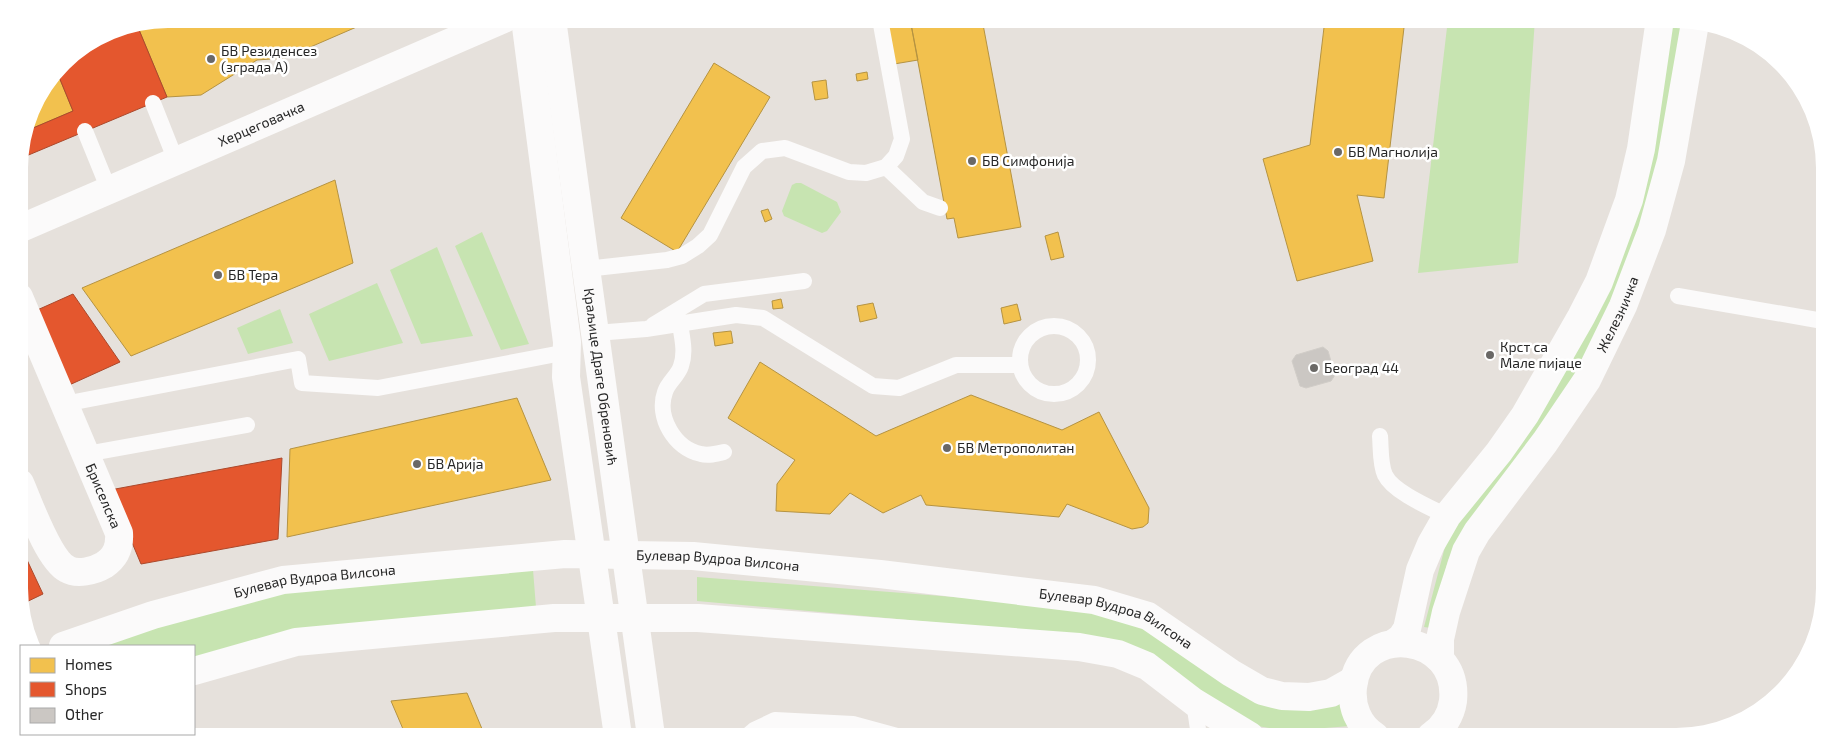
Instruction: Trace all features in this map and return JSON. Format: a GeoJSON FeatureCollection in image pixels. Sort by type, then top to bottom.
{"type":"FeatureCollection","features":[{"type":"Feature","properties":{"kind":"street","name":"Херцеговачка"},"geometry":{"type":"LineString","coordinates":[[28,225],[483,28]]}},
{"type":"Feature","properties":{"kind":"street","name":"Краљице Драге Обреновић"},"geometry":{"type":"LineString","coordinates":[[526,28],[567,342],[566,376],[617,728]]}},
{"type":"Feature","properties":{"kind":"street","name":"Краљице Драге Обреновић"},"geometry":{"type":"LineString","coordinates":[[553,28],[650,728]]}},
{"type":"Feature","properties":{"kind":"street"},"geometry":{"type":"LineString","coordinates":[[1364,727],[1356,713],[1352,694],[1354,680],[1365,659],[1374,652],[1401,638],[1407,629],[1420,570],[1431,544],[1447,516],[1499,452],[1525,415],[1599,282],[1629,200],[1641,149],[1659,28]]}},
{"type":"Feature","properties":{"kind":"street","name":"Железничка"},"geometry":{"type":"LineString","coordinates":[[1440,659],[1440,639],[1446,612],[1466,551],[1477,532],[1545,442],[1587,380],[1626,297],[1652,230],[1671,161],[1693,29]]}},
{"type":"Feature","properties":{"kind":"street","name":"Бриселска"},"geometry":{"type":"LineString","coordinates":[[28,318],[119,533],[120,546],[112,558],[102,566],[91,571],[77,572],[67,569],[58,561],[47,544],[28,501]]}},
{"type":"Feature","properties":{"kind":"street","name":"Булевар Вудроа Вилсона"},"geometry":{"type":"LineString","coordinates":[[66,645],[153,615],[283,580],[591,553],[693,556],[880,574],[1094,600],[1148,616],[1231,673],[1262,691],[1282,696],[1309,697],[1331,693],[1354,680]]}},
{"type":"Feature","properties":{"kind":"street"},"geometry":{"type":"LineString","coordinates":[[195,671],[296,642],[554,618],[698,618],[1079,647],[1118,654],[1147,666],[1194,702],[1236,727]]}},
{"type":"Feature","properties":{"kind":"street"},"geometry":{"type":"LineString","coordinates":[[1394,643],[1405,643],[1423,647],[1440,659],[1448,671],[1454,691],[1452,708],[1441,727]]}},
{"type":"Feature","properties":{"kind":"lane"},"geometry":{"type":"LineString","coordinates":[[586,269],[667,260],[682,256],[698,246],[710,235],[744,167],[762,151],[785,148],[849,172],[866,173],[886,167],[896,156],[902,139],[882,28]]}},
{"type":"Feature","properties":{"kind":"lane"},"geometry":{"type":"LineString","coordinates":[[153,103],[176,161]]}},
{"type":"Feature","properties":{"kind":"lane"},"geometry":{"type":"LineString","coordinates":[[85,132],[109,190]]}},
{"type":"Feature","properties":{"kind":"lane"},"geometry":{"type":"LineString","coordinates":[[886,167],[923,202],[940,208]]}},
{"type":"Feature","properties":{"kind":"lane"},"geometry":{"type":"LineString","coordinates":[[646,329],[704,294],[804,281]]}},
{"type":"Feature","properties":{"kind":"lane"},"geometry":{"type":"LineString","coordinates":[[1678,296],[1816,320]]}},
{"type":"Feature","properties":{"kind":"lane"},"geometry":{"type":"LineString","coordinates":[[596,333],[646,329],[736,315],[763,318],[873,386],[899,388],[956,366],[1019,365]]}},
{"type":"Feature","properties":{"kind":"lane"},"geometry":{"type":"LineString","coordinates":[[680,324],[684,351],[681,366],[665,391],[662,404],[664,416],[670,431],[689,450],[702,455],[724,452]]}},
{"type":"Feature","properties":{"kind":"lane"},"geometry":{"type":"LineString","coordinates":[[1055,325],[1076,333],[1088,352],[1087,371],[1077,387],[1061,395],[1042,393],[1027,382],[1019,365],[1022,346],[1036,330],[1055,325]]}},
{"type":"Feature","properties":{"kind":"lane"},"geometry":{"type":"LineString","coordinates":[[64,404],[298,359],[302,383],[378,388],[567,352]]}},
{"type":"Feature","properties":{"kind":"lane"},"geometry":{"type":"LineString","coordinates":[[86,454],[247,425]]}},
{"type":"Feature","properties":{"kind":"lane"},"geometry":{"type":"LineString","coordinates":[[1380,436],[1385,476],[1403,494],[1447,516]]}},
{"type":"Feature","properties":{"kind":"lane"},"geometry":{"type":"LineString","coordinates":[[1194,702],[1198,727]]}},
{"type":"Feature","properties":{"kind":"lane"},"geometry":{"type":"LineString","coordinates":[[759,728],[775,720],[853,724],[866,728]]}},
{"type":"Feature","properties":{"kind":"green space"},"geometry":{"type":"Polygon","coordinates":[[[1447,28],[1534,28],[1518,263],[1418,273],[1447,28]]]}},
{"type":"Feature","properties":{"kind":"green space"},"geometry":{"type":"Polygon","coordinates":[[[1669,28],[1684,28],[1647,220],[1595,338],[1548,420],[1462,533],[1448,560],[1431,628],[1424,627],[1447,539],[1574,349],[1669,28]]]}},
{"type":"Feature","properties":{"kind":"green space"},"geometry":{"type":"Polygon","coordinates":[[[801,183],[837,202],[841,212],[827,231],[822,233],[784,216],[782,211],[792,185],[801,183]]]}},
{"type":"Feature","properties":{"kind":"green space"},"geometry":{"type":"Polygon","coordinates":[[[482,232],[529,344],[501,350],[455,246],[482,232]]]}},
{"type":"Feature","properties":{"kind":"green space"},"geometry":{"type":"Polygon","coordinates":[[[437,247],[473,336],[421,344],[390,270],[437,247]]]}},
{"type":"Feature","properties":{"kind":"green space"},"geometry":{"type":"Polygon","coordinates":[[[377,283],[403,343],[329,361],[309,314],[377,283]]]}},
{"type":"Feature","properties":{"kind":"green space"},"geometry":{"type":"Polygon","coordinates":[[[280,309],[293,343],[248,354],[237,328],[280,309]]]}},
{"type":"Feature","properties":{"kind":"green space"},"geometry":{"type":"Polygon","coordinates":[[[532,557],[537,620],[195,671],[195,645],[66,645],[283,580],[532,557]]]}},
{"type":"Feature","properties":{"kind":"green space"},"geometry":{"type":"Polygon","coordinates":[[[697,577],[1070,606],[1132,618],[1225,681],[1346,696],[1350,726],[1265,727],[1246,724],[1138,650],[1108,638],[697,601],[697,577]]]}},
{"type":"Feature","properties":{"kind":"building: Homes","name":"БВ Резиденсез (зграда А)"},"geometry":{"type":"Polygon","coordinates":[[[168,28],[354,28],[285,58],[257,60],[201,95],[167,97],[139,30],[168,28]]]}},
{"type":"Feature","properties":{"kind":"building: Homes"},"geometry":{"type":"Polygon","coordinates":[[[888,28],[912,28],[918,60],[894,64],[888,28]]]}},
{"type":"Feature","properties":{"kind":"building: Homes","name":"БВ Симфонија"},"geometry":{"type":"Polygon","coordinates":[[[912,28],[984,28],[1021,227],[958,238],[954,218],[947,219],[912,28]]]}},
{"type":"Feature","properties":{"kind":"building: Homes","name":"БВ Магнолија"},"geometry":{"type":"Polygon","coordinates":[[[1324,28],[1404,28],[1384,198],[1357,195],[1373,261],[1297,281],[1263,159],[1310,145],[1324,28]]]}},
{"type":"Feature","properties":{"kind":"building: Homes"},"geometry":{"type":"Polygon","coordinates":[[[714,63],[770,97],[677,252],[621,218],[714,63]]]}},
{"type":"Feature","properties":{"kind":"building: Homes"},"geometry":{"type":"Polygon","coordinates":[[[867,72],[868,79],[857,81],[856,74],[867,72]]]}},
{"type":"Feature","properties":{"kind":"building: Homes"},"geometry":{"type":"Polygon","coordinates":[[[59,78],[73,111],[33,128],[46,97],[59,78]]]}},
{"type":"Feature","properties":{"kind":"building: Homes"},"geometry":{"type":"Polygon","coordinates":[[[826,80],[828,98],[815,100],[812,82],[826,80]]]}},
{"type":"Feature","properties":{"kind":"building: Homes","name":"БВ Тера"},"geometry":{"type":"Polygon","coordinates":[[[335,180],[353,263],[131,356],[82,288],[335,180]]]}},
{"type":"Feature","properties":{"kind":"building: Homes"},"geometry":{"type":"Polygon","coordinates":[[[768,209],[772,219],[765,222],[761,211],[768,209]]]}},
{"type":"Feature","properties":{"kind":"building: Homes"},"geometry":{"type":"Polygon","coordinates":[[[1058,232],[1064,257],[1051,260],[1045,236],[1058,232]]]}},
{"type":"Feature","properties":{"kind":"building: Homes"},"geometry":{"type":"Polygon","coordinates":[[[781,299],[783,308],[773,309],[772,301],[781,299]]]}},
{"type":"Feature","properties":{"kind":"building: Homes"},"geometry":{"type":"Polygon","coordinates":[[[873,303],[877,318],[860,322],[857,306],[873,303]]]}},
{"type":"Feature","properties":{"kind":"building: Homes"},"geometry":{"type":"Polygon","coordinates":[[[1017,304],[1021,320],[1004,324],[1001,308],[1017,304]]]}},
{"type":"Feature","properties":{"kind":"building: Homes"},"geometry":{"type":"Polygon","coordinates":[[[731,331],[733,343],[715,346],[713,333],[731,331]]]}},
{"type":"Feature","properties":{"kind":"building: Homes","name":"БВ Метрополитан"},"geometry":{"type":"Polygon","coordinates":[[[760,362],[876,436],[971,395],[1062,430],[1099,412],[1149,508],[1148,523],[1143,527],[1132,529],[1067,504],[1059,517],[926,505],[921,495],[883,513],[850,493],[830,514],[776,511],[777,484],[795,460],[728,418],[760,362]]]}},
{"type":"Feature","properties":{"kind":"building: Homes","name":"БВ Арија"},"geometry":{"type":"Polygon","coordinates":[[[517,398],[551,480],[287,537],[290,449],[517,398]]]}},
{"type":"Feature","properties":{"kind":"building: Homes"},"geometry":{"type":"Polygon","coordinates":[[[467,693],[482,728],[403,728],[391,701],[467,693]]]}},
{"type":"Feature","properties":{"kind":"building: Shops"},"geometry":{"type":"Polygon","coordinates":[[[139,30],[167,97],[28,155],[33,128],[73,111],[59,78],[75,62],[97,46],[122,35],[139,30]]]}},
{"type":"Feature","properties":{"kind":"building: Shops"},"geometry":{"type":"Polygon","coordinates":[[[73,294],[120,362],[67,386],[35,311],[73,294]]]}},
{"type":"Feature","properties":{"kind":"building: Shops"},"geometry":{"type":"Polygon","coordinates":[[[282,458],[278,539],[141,564],[110,490],[282,458]]]}},
{"type":"Feature","properties":{"kind":"building: Shops"},"geometry":{"type":"Polygon","coordinates":[[[28,562],[43,594],[29,601],[28,562]]]}},
{"type":"Feature","properties":{"kind":"building: Other","name":"Београд 44"},"geometry":{"type":"Polygon","coordinates":[[[1323,347],[1328,351],[1335,375],[1331,381],[1306,388],[1300,386],[1292,361],[1296,355],[1323,347]]]}},
{"type":"Feature","properties":{"kind":"place","name":"БВ Резиденсез (зграда А)"},"geometry":{"type":"Point","coordinates":[211,59]}},
{"type":"Feature","properties":{"kind":"place","name":"БВ Магнолија"},"geometry":{"type":"Point","coordinates":[1338,152]}},
{"type":"Feature","properties":{"kind":"place","name":"БВ Симфонија"},"geometry":{"type":"Point","coordinates":[972,161]}},
{"type":"Feature","properties":{"kind":"place","name":"БВ Тера"},"geometry":{"type":"Point","coordinates":[218,275]}},
{"type":"Feature","properties":{"kind":"place","name":"Крст са Мале пијаце"},"geometry":{"type":"Point","coordinates":[1490,355]}},
{"type":"Feature","properties":{"kind":"place","name":"Београд 44"},"geometry":{"type":"Point","coordinates":[1314,368]}},
{"type":"Feature","properties":{"kind":"place","name":"БВ Метрополитан"},"geometry":{"type":"Point","coordinates":[947,448]}},
{"type":"Feature","properties":{"kind":"place","name":"БВ Арија"},"geometry":{"type":"Point","coordinates":[417,464]}}]}
